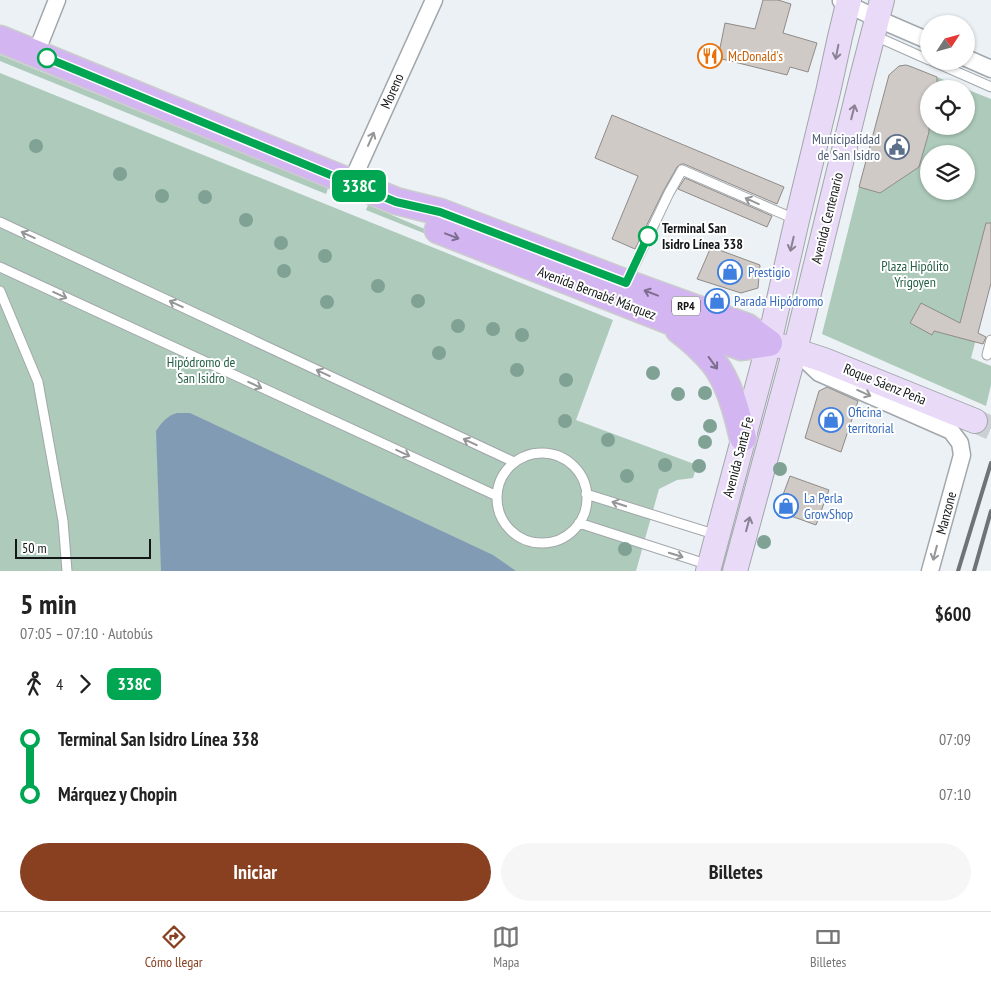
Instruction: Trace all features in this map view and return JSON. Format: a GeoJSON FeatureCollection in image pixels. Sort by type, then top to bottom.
{"type":"FeatureCollection","features":[{"type":"Feature","properties":{"kind":"main road","name":"Avenida Centenario"},"geometry":{"type":"LineString","coordinates":[[769,342],[828,92],[840,38],[845,2]]}},
{"type":"Feature","properties":{"kind":"main road","name":"Avenida Centenario"},"geometry":{"type":"LineString","coordinates":[[795,350],[878,18]]}},
{"type":"Feature","properties":{"kind":"main road","name":"Avenida Bernabé Márquez"},"geometry":{"type":"LineString","coordinates":[[0,39],[396,202],[440,212],[747,327],[769,342]]}},
{"type":"Feature","properties":{"kind":"main road","name":"Avenida Bernabé Márquez"},"geometry":{"type":"LineString","coordinates":[[396,202],[433,228],[665,319],[742,347],[769,342]]}},
{"type":"Feature","properties":{"kind":"main road"},"geometry":{"type":"LineString","coordinates":[[665,319],[699,346],[715,363],[728,387],[743,438]]}},
{"type":"Feature","properties":{"kind":"main road","name":"Roque Sáenz Peña"},"geometry":{"type":"LineString","coordinates":[[769,342],[833,363],[975,421]]}},
{"type":"Feature","properties":{"kind":"main road","name":"Avenida Santa Fe"},"geometry":{"type":"LineString","coordinates":[[709,568],[769,342]]}},
{"type":"Feature","properties":{"kind":"main road","name":"Avenida Santa Fe"},"geometry":{"type":"LineString","coordinates":[[735,571],[795,350]]}},
{"type":"Feature","properties":{"kind":"street"},"geometry":{"type":"LineString","coordinates":[[36,54],[57,0]]}},
{"type":"Feature","properties":{"kind":"street","name":"Moreno"},"geometry":{"type":"LineString","coordinates":[[351,183],[434,0]]}},
{"type":"Feature","properties":{"kind":"street"},"geometry":{"type":"LineString","coordinates":[[845,2],[920,37]]}},
{"type":"Feature","properties":{"kind":"street"},"geometry":{"type":"LineString","coordinates":[[975,62],[991,70]]}},
{"type":"Feature","properties":{"kind":"street","name":"Roque Sáenz Peña"},"geometry":{"type":"LineString","coordinates":[[795,350],[819,374],[951,432],[960,443],[962,456]]}},
{"type":"Feature","properties":{"kind":"street","name":"Manzone"},"geometry":{"type":"LineString","coordinates":[[930,571],[962,456]]}},
{"type":"Feature","properties":{"kind":"lane"},"geometry":{"type":"LineString","coordinates":[[878,18],[920,53]]}},
{"type":"Feature","properties":{"kind":"lane"},"geometry":{"type":"LineString","coordinates":[[951,70],[991,87]]}},
{"type":"Feature","properties":{"kind":"lane"},"geometry":{"type":"LineString","coordinates":[[626,283],[682,170],[797,220]]}},
{"type":"Feature","properties":{"kind":"lane"},"geometry":{"type":"LineString","coordinates":[[0,222],[514,462]]}},
{"type":"Feature","properties":{"kind":"lane"},"geometry":{"type":"LineString","coordinates":[[0,267],[496,496]]}},
{"type":"Feature","properties":{"kind":"lane"},"geometry":{"type":"LineString","coordinates":[[0,291],[38,382],[62,521],[67,571]]}},
{"type":"Feature","properties":{"kind":"lane"},"geometry":{"type":"LineString","coordinates":[[987,355],[991,340]]}},
{"type":"Feature","properties":{"kind":"lane"},"geometry":{"type":"LineString","coordinates":[[540,453],[557,456],[571,464],[581,478],[586,494],[586,509],[580,523],[568,535],[553,542],[536,543],[520,538],[507,528],[499,513],[496,496],[500,480],[514,462],[540,453]]}},
{"type":"Feature","properties":{"kind":"lane"},"geometry":{"type":"LineString","coordinates":[[586,494],[717,535]]}},
{"type":"Feature","properties":{"kind":"lane"},"geometry":{"type":"LineString","coordinates":[[580,523],[709,568]]}},
{"type":"Feature","properties":{"kind":"green space"},"geometry":{"type":"Polygon","coordinates":[[[0,55],[328,188],[326,194],[0,61],[0,55]]]}},
{"type":"Feature","properties":{"kind":"green space","name":"Hipódromo de San Isidro"},"geometry":{"type":"Polygon","coordinates":[[[0,73],[613,320],[576,420],[697,465],[693,478],[677,480],[659,489],[636,571],[0,571],[0,73]]]}},
{"type":"Feature","properties":{"kind":"green space","name":"Plaza Hipólito Yrigoyen"},"geometry":{"type":"Polygon","coordinates":[[[975,93],[991,99],[991,283],[971,358],[991,366],[991,385],[986,406],[822,334],[859,187],[880,193],[919,167],[920,163],[920,200],[975,200],[975,145],[925,145],[928,135],[975,135],[975,93]]]}},
{"type":"Feature","properties":{"kind":"green space"},"geometry":{"type":"Polygon","coordinates":[[[368,205],[616,310],[366,210],[368,205]]]}},
{"type":"Feature","properties":{"kind":"water"},"geometry":{"type":"Polygon","coordinates":[[[177,413],[190,413],[493,555],[516,571],[161,571],[156,431],[165,420],[177,413]]]}},
{"type":"Feature","properties":{"kind":"building"},"geometry":{"type":"Polygon","coordinates":[[[763,0],[778,0],[791,4],[783,33],[817,43],[808,72],[790,67],[787,75],[718,58],[725,23],[755,29],[763,0]]]}},
{"type":"Feature","properties":{"kind":"building","name":"Municipalidad de San Isidro"},"geometry":{"type":"Polygon","coordinates":[[[906,65],[937,77],[937,80],[920,80],[920,135],[928,135],[925,145],[920,145],[919,167],[880,193],[859,187],[889,75],[899,66],[906,65]]]}},
{"type":"Feature","properties":{"kind":"building","name":"Terminal San Isidro Línea 338"},"geometry":{"type":"Polygon","coordinates":[[[612,115],[784,187],[777,204],[681,164],[677,167],[664,190],[635,249],[612,239],[638,176],[595,158],[612,115]]]}},
{"type":"Feature","properties":{"kind":"building"},"geometry":{"type":"Polygon","coordinates":[[[685,178],[772,216],[767,227],[678,189],[685,178]]]}},
{"type":"Feature","properties":{"kind":"building"},"geometry":{"type":"Polygon","coordinates":[[[986,223],[991,223],[991,283],[978,333],[986,337],[983,344],[934,331],[932,335],[910,323],[921,303],[960,323],[986,223]]]}},
{"type":"Feature","properties":{"kind":"building","name":"Prestigio"},"geometry":{"type":"Polygon","coordinates":[[[711,247],[760,265],[758,288],[741,293],[697,279],[711,247]]]}},
{"type":"Feature","properties":{"kind":"building","name":"Oficina territorial"},"geometry":{"type":"Polygon","coordinates":[[[827,387],[858,401],[841,452],[805,438],[819,391],[827,387]]]}},
{"type":"Feature","properties":{"kind":"building"},"geometry":{"type":"Polygon","coordinates":[[[790,476],[829,490],[816,525],[777,511],[790,476]]]}},
{"type":"Feature","properties":{"kind":"tunnel"},"geometry":{"type":"LineString","coordinates":[[975,421],[991,428]]}},
{"type":"Feature","properties":{"kind":"railway"},"geometry":{"type":"LineString","coordinates":[[958,571],[991,463]]}},
{"type":"Feature","properties":{"kind":"railway"},"geometry":{"type":"LineString","coordinates":[[974,571],[991,511]]}},
{"type":"Feature","properties":{"kind":"bus line","name":"338C"},"geometry":{"type":"LineString","coordinates":[[47,58],[396,202],[440,212],[626,283],[648,236]]}},
{"type":"Feature","properties":{"kind":"place","name":"McDonald's"},"geometry":{"type":"Point","coordinates":[710,56]}},
{"type":"Feature","properties":{"kind":"place","name":"Municipalidad de San Isidro"},"geometry":{"type":"Point","coordinates":[897,147]}},
{"type":"Feature","properties":{"kind":"place","name":"Terminal San Isidro Línea 338"},"geometry":{"type":"Point","coordinates":[648,236]}},
{"type":"Feature","properties":{"kind":"place","name":"Prestigio"},"geometry":{"type":"Point","coordinates":[730,272]}},
{"type":"Feature","properties":{"kind":"place","name":"Parada Hipódromo"},"geometry":{"type":"Point","coordinates":[717,301]}},
{"type":"Feature","properties":{"kind":"place","name":"Oficina territorial"},"geometry":{"type":"Point","coordinates":[831,420]}},
{"type":"Feature","properties":{"kind":"place","name":"La Perla GrowShop"},"geometry":{"type":"Point","coordinates":[786,506]}}]}
